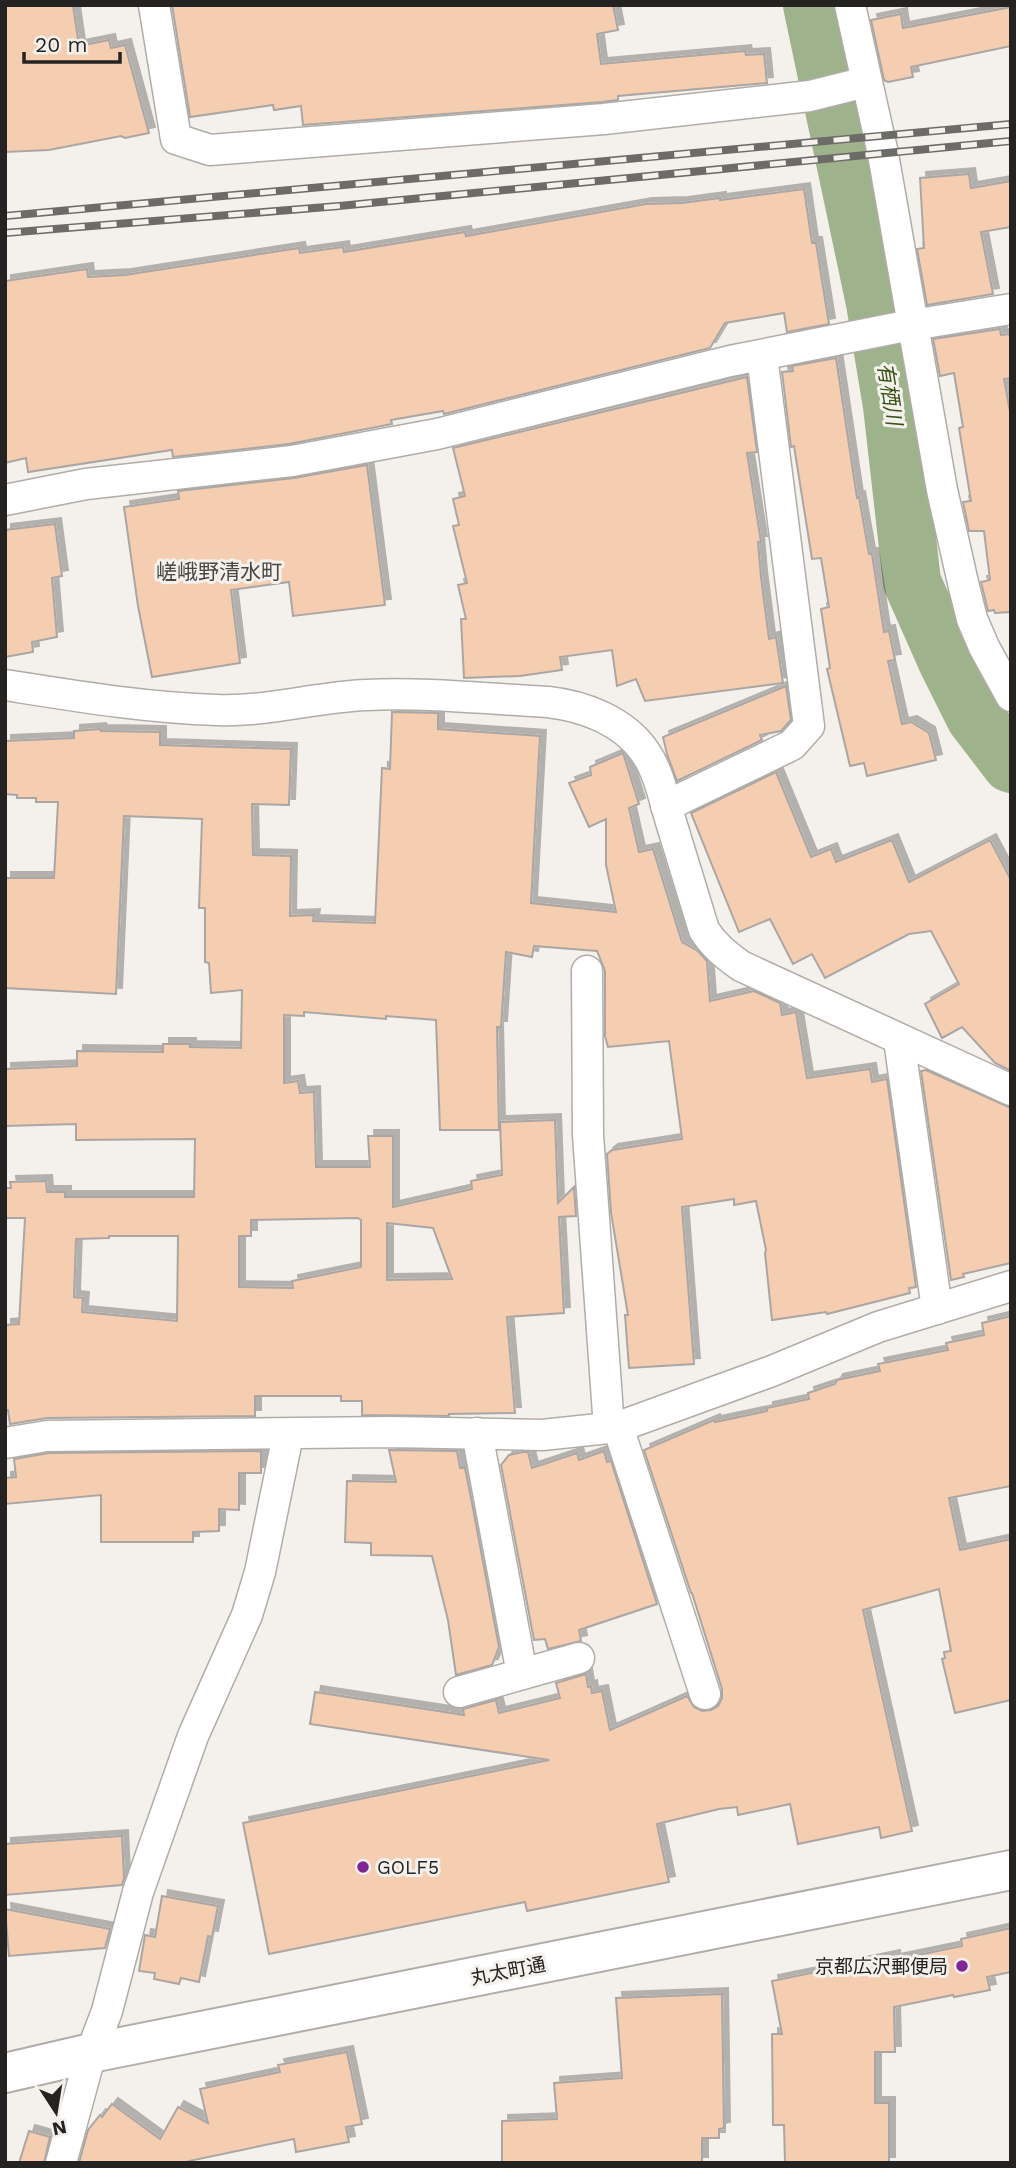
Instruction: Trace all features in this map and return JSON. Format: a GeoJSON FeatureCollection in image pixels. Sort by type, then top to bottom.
{"type":"FeatureCollection","features":[{"type":"Feature","properties":{"kind":"main road","name":"丸太町通"},"geometry":{"type":"LineString","coordinates":[[5,2073],[91,2053],[1011,1870]]}},
{"type":"Feature","properties":{"kind":"street"},"geometry":{"type":"LineString","coordinates":[[154,5],[176,139],[210,150],[604,119],[810,96],[860,84]]}},
{"type":"Feature","properties":{"kind":"street"},"geometry":{"type":"LineString","coordinates":[[850,5],[860,84],[883,154],[910,325],[964,587],[972,618],[984,647],[1011,696]]}},
{"type":"Feature","properties":{"kind":"street"},"geometry":{"type":"LineString","coordinates":[[5,500],[86,484],[292,461],[437,434],[730,361],[910,325],[1011,309]]}},
{"type":"Feature","properties":{"kind":"street"},"geometry":{"type":"LineString","coordinates":[[666,806],[792,745],[809,726],[762,356]]}},
{"type":"Feature","properties":{"kind":"street"},"geometry":{"type":"LineString","coordinates":[[5,685],[90,698],[220,710],[245,710],[367,695],[561,704],[602,716],[636,741],[649,759],[704,930],[713,943],[741,966],[1011,1090]]}},
{"type":"Feature","properties":{"kind":"street"},"geometry":{"type":"LineString","coordinates":[[587,971],[588,1135],[613,1427],[705,1694]]}},
{"type":"Feature","properties":{"kind":"street"},"geometry":{"type":"LineString","coordinates":[[899,1040],[937,1309]]}},
{"type":"Feature","properties":{"kind":"street"},"geometry":{"type":"LineString","coordinates":[[5,1443],[47,1436],[391,1432],[542,1435],[613,1427],[772,1371],[878,1327],[1011,1286]]}},
{"type":"Feature","properties":{"kind":"street"},"geometry":{"type":"LineString","coordinates":[[477,1433],[522,1674]]}},
{"type":"Feature","properties":{"kind":"street"},"geometry":{"type":"LineString","coordinates":[[61,2163],[91,2053],[107,2011],[138,1892],[193,1736],[247,1615],[260,1572],[288,1434]]}},
{"type":"Feature","properties":{"kind":"street"},"geometry":{"type":"LineString","coordinates":[[459,1692],[579,1658]]}},
{"type":"Feature","properties":{"kind":"building"},"geometry":{"type":"Polygon","coordinates":[[[5,5],[73,5],[79,46],[109,40],[111,48],[125,45],[149,133],[49,150],[5,152],[5,5]]]}},
{"type":"Feature","properties":{"kind":"building"},"geometry":{"type":"Polygon","coordinates":[[[172,5],[613,5],[618,30],[597,34],[601,64],[745,51],[746,55],[764,54],[767,83],[618,96],[618,100],[602,102],[303,125],[301,106],[274,110],[273,105],[190,117],[172,5]]]}},
{"type":"Feature","properties":{"kind":"building"},"geometry":{"type":"Polygon","coordinates":[[[1011,7],[1011,46],[911,67],[913,77],[888,82],[884,80],[871,20],[901,14],[903,28],[1011,7]]]}},
{"type":"Feature","properties":{"kind":"building"},"geometry":{"type":"Polygon","coordinates":[[[969,174],[971,188],[1011,181],[1011,227],[981,232],[993,294],[927,305],[917,249],[924,248],[920,178],[969,174]]]}},
{"type":"Feature","properties":{"kind":"building"},"geometry":{"type":"Polygon","coordinates":[[[804,189],[829,324],[787,332],[784,313],[725,323],[710,348],[444,414],[443,411],[391,420],[392,424],[289,444],[173,457],[172,450],[28,472],[26,458],[5,463],[5,281],[87,269],[88,277],[125,275],[299,248],[300,253],[343,247],[344,252],[465,232],[466,236],[646,204],[720,200],[804,189]]]}},
{"type":"Feature","properties":{"kind":"building"},"geometry":{"type":"Polygon","coordinates":[[[1000,329],[1001,335],[1011,334],[1011,378],[1004,379],[1011,417],[1011,612],[995,613],[994,610],[988,611],[981,582],[990,580],[984,531],[969,531],[963,502],[971,501],[959,428],[963,427],[954,373],[940,376],[933,339],[1000,329]]]}},
{"type":"Feature","properties":{"kind":"building"},"geometry":{"type":"Polygon","coordinates":[[[836,358],[857,498],[859,497],[869,554],[872,554],[884,632],[889,631],[895,660],[888,661],[902,724],[911,722],[929,733],[936,760],[867,776],[864,763],[850,766],[827,669],[830,668],[821,609],[829,607],[821,558],[812,559],[794,446],[791,447],[782,372],[793,371],[792,366],[836,358]]]}},
{"type":"Feature","properties":{"kind":"building"},"geometry":{"type":"Polygon","coordinates":[[[747,377],[757,452],[747,453],[761,542],[758,542],[761,577],[769,639],[776,637],[783,683],[645,701],[636,679],[617,686],[612,650],[560,657],[562,670],[520,676],[464,678],[461,619],[466,619],[458,585],[467,583],[453,526],[459,525],[453,499],[465,496],[453,448],[747,377]]]}},
{"type":"Feature","properties":{"kind":"building"},"geometry":{"type":"Polygon","coordinates":[[[367,465],[385,605],[293,616],[289,582],[231,590],[240,663],[152,677],[138,606],[124,507],[179,499],[178,491],[294,478],[367,465]]]}},
{"type":"Feature","properties":{"kind":"building"},"geometry":{"type":"Polygon","coordinates":[[[55,524],[62,576],[52,578],[57,637],[32,642],[33,652],[5,657],[5,530],[55,524]]]}},
{"type":"Feature","properties":{"kind":"building"},"geometry":{"type":"Polygon","coordinates":[[[786,686],[791,720],[781,731],[760,735],[762,740],[677,781],[663,737],[786,686]]]}},
{"type":"Feature","properties":{"kind":"building"},"geometry":{"type":"Polygon","coordinates":[[[392,712],[438,713],[438,729],[540,736],[531,903],[616,912],[606,865],[606,819],[589,827],[569,783],[591,775],[590,767],[623,753],[639,804],[629,808],[639,852],[653,849],[682,942],[698,951],[707,961],[710,1001],[754,991],[780,1003],[782,1015],[796,1012],[807,1078],[870,1069],[872,1082],[887,1079],[916,1287],[909,1288],[910,1293],[827,1314],[772,1320],[766,1250],[756,1201],[734,1205],[734,1199],[682,1207],[694,1364],[629,1368],[625,1315],[628,1315],[611,1213],[607,1154],[612,1150],[682,1139],[669,1041],[608,1047],[605,1036],[605,971],[597,951],[534,946],[532,957],[506,952],[501,1027],[497,1027],[499,1130],[440,1130],[436,1020],[304,1012],[304,1016],[284,1015],[284,1083],[298,1081],[300,1093],[314,1092],[316,1167],[370,1167],[368,1136],[393,1136],[393,1207],[472,1189],[471,1181],[502,1175],[500,1122],[555,1120],[558,1203],[574,1187],[576,1216],[559,1217],[564,1313],[507,1317],[515,1413],[449,1416],[362,1415],[362,1401],[341,1401],[341,1396],[255,1396],[255,1416],[47,1418],[10,1424],[8,1410],[5,1410],[5,1325],[19,1324],[25,1218],[5,1218],[5,1188],[11,1188],[10,1182],[46,1181],[47,1192],[65,1192],[65,1197],[194,1197],[195,1139],[76,1140],[76,1124],[6,1126],[5,1069],[77,1066],[77,1051],[163,1052],[163,1044],[241,1048],[242,990],[211,993],[209,963],[205,962],[205,908],[199,908],[202,819],[124,816],[116,994],[5,988],[5,878],[54,878],[58,802],[36,802],[36,798],[17,798],[17,795],[5,794],[5,741],[74,738],[74,731],[100,729],[160,732],[160,745],[291,749],[289,805],[252,804],[253,855],[291,856],[290,916],[314,915],[313,921],[375,923],[382,768],[390,769],[392,712]],[[358,1218],[251,1220],[251,1236],[239,1236],[239,1287],[293,1288],[292,1281],[361,1267],[361,1220],[358,1218]],[[387,1223],[387,1280],[452,1279],[433,1228],[387,1223]],[[178,1236],[76,1239],[74,1297],[83,1298],[82,1312],[177,1321],[178,1236]]]}},
{"type":"Feature","properties":{"kind":"building"},"geometry":{"type":"Polygon","coordinates":[[[776,772],[811,857],[831,849],[836,862],[892,840],[909,882],[990,840],[1011,880],[1011,1071],[995,1063],[962,1027],[942,1038],[925,1004],[959,984],[931,931],[909,934],[825,978],[812,954],[793,964],[770,919],[739,932],[691,813],[776,772]]]}},
{"type":"Feature","properties":{"kind":"building"},"geometry":{"type":"Polygon","coordinates":[[[926,1070],[1011,1108],[1011,1263],[963,1274],[964,1277],[951,1280],[921,1071],[926,1070]]]}},
{"type":"Feature","properties":{"kind":"building"},"geometry":{"type":"Polygon","coordinates":[[[1011,1316],[1011,1486],[949,1498],[960,1550],[1011,1539],[1011,1700],[955,1713],[942,1659],[945,1658],[944,1652],[951,1651],[939,1589],[863,1610],[912,1831],[881,1838],[879,1827],[798,1844],[790,1804],[738,1815],[737,1807],[719,1809],[657,1824],[669,1882],[527,1911],[525,1902],[269,1954],[243,1823],[549,1760],[310,1724],[315,1692],[464,1715],[463,1709],[496,1700],[499,1713],[560,1698],[556,1683],[586,1674],[592,1693],[602,1691],[610,1730],[687,1696],[694,1707],[702,1711],[711,1710],[718,1706],[722,1689],[644,1450],[714,1420],[715,1422],[767,1411],[767,1408],[809,1399],[808,1393],[835,1384],[837,1380],[880,1371],[878,1364],[948,1350],[946,1343],[984,1335],[982,1323],[1011,1316]]]}},
{"type":"Feature","properties":{"kind":"building"},"geometry":{"type":"Polygon","coordinates":[[[389,1450],[457,1451],[460,1468],[465,1468],[499,1647],[492,1665],[456,1675],[448,1620],[432,1556],[371,1555],[371,1543],[345,1542],[347,1481],[396,1482],[389,1450]]]}},
{"type":"Feature","properties":{"kind":"building"},"geometry":{"type":"Polygon","coordinates":[[[261,1451],[261,1473],[239,1473],[239,1510],[219,1509],[219,1531],[193,1532],[193,1542],[101,1542],[101,1495],[5,1504],[5,1478],[16,1477],[14,1459],[49,1453],[261,1451]]]}},
{"type":"Feature","properties":{"kind":"building"},"geometry":{"type":"Polygon","coordinates":[[[604,1451],[607,1462],[611,1461],[657,1604],[579,1630],[581,1641],[548,1649],[545,1639],[534,1640],[501,1465],[509,1455],[523,1452],[528,1452],[532,1468],[577,1453],[579,1460],[604,1451]]]}},
{"type":"Feature","properties":{"kind":"building"},"geometry":{"type":"Polygon","coordinates":[[[122,1836],[122,1885],[5,1895],[5,1844],[122,1836]]]}},
{"type":"Feature","properties":{"kind":"building"},"geometry":{"type":"Polygon","coordinates":[[[162,1896],[218,1906],[212,1937],[208,1936],[199,1982],[181,1978],[179,1984],[154,1979],[155,1973],[139,1971],[145,1935],[155,1937],[162,1896]]]}},
{"type":"Feature","properties":{"kind":"building"},"geometry":{"type":"Polygon","coordinates":[[[5,1909],[110,1929],[105,1948],[9,1956],[5,1909]]]}},
{"type":"Feature","properties":{"kind":"building"},"geometry":{"type":"Polygon","coordinates":[[[1011,1928],[1011,1972],[987,1977],[990,1990],[894,2007],[895,2052],[875,2052],[875,2103],[889,2103],[889,2163],[785,2163],[784,2125],[773,2125],[772,2034],[782,2034],[772,1981],[894,1956],[894,1960],[962,1946],[961,1939],[1011,1928]]]}},
{"type":"Feature","properties":{"kind":"building"},"geometry":{"type":"Polygon","coordinates":[[[722,1994],[724,2128],[719,2129],[719,2138],[702,2138],[702,2163],[502,2163],[502,2121],[557,2119],[554,2083],[622,2078],[616,1998],[722,1994]]]}},
{"type":"Feature","properties":{"kind":"building"},"geometry":{"type":"Polygon","coordinates":[[[347,2052],[362,2124],[346,2127],[349,2142],[296,2152],[294,2139],[189,2161],[191,2163],[79,2163],[88,2130],[112,2104],[160,2139],[178,2107],[208,2123],[200,2089],[280,2072],[278,2065],[347,2052]]]}},
{"type":"Feature","properties":{"kind":"building"},"geometry":{"type":"Polygon","coordinates":[[[29,2131],[50,2137],[44,2163],[19,2163],[29,2131]]]}},
{"type":"Feature","properties":{"kind":"waterway","name":"有栖川"},"geometry":{"type":"LineString","coordinates":[[812,5],[875,303],[892,406],[912,582],[975,717],[1011,764]]}},
{"type":"Feature","properties":{"kind":"railway"},"geometry":{"type":"LineString","coordinates":[[5,216],[1011,124]]}},
{"type":"Feature","properties":{"kind":"railway"},"geometry":{"type":"LineString","coordinates":[[5,233],[339,206],[1011,141]]}},
{"type":"Feature","properties":{"kind":"place","name":"GOLF5"},"geometry":{"type":"Point","coordinates":[363,1867]}},
{"type":"Feature","properties":{"kind":"place","name":"京都広沢郵便局"},"geometry":{"type":"Point","coordinates":[962,1966]}},
{"type":"Feature","properties":{"kind":"district","name":"嵯峨野清水町"},"geometry":{"type":"Point","coordinates":[219,571]}}]}
